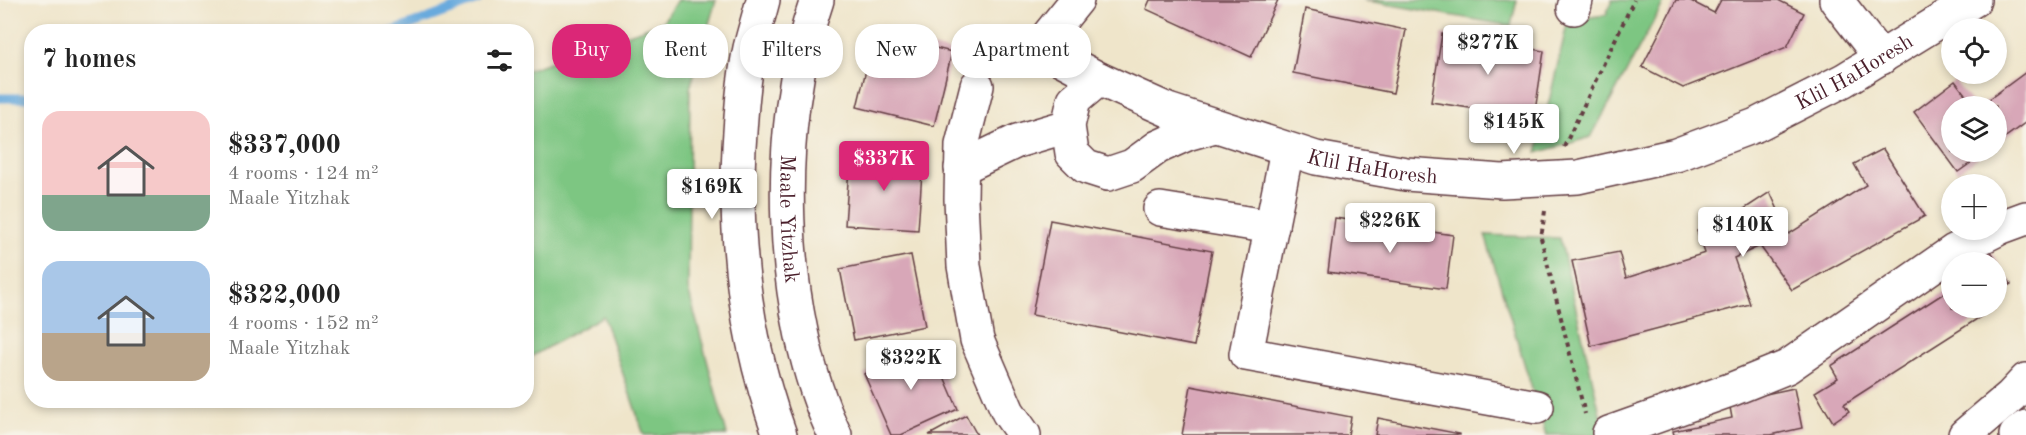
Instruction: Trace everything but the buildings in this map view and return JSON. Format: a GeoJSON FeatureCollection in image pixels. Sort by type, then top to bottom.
{"type":"FeatureCollection","features":[{"type":"Feature","properties":{"kind":"street"},"geometry":{"type":"LineString","coordinates":[[764,0],[750,50],[741,107],[737,219],[742,288],[752,344],[765,396],[780,435]]}},
{"type":"Feature","properties":{"kind":"street","name":"Maale Yitzhak"},"geometry":{"type":"LineString","coordinates":[[817,0],[800,61],[792,113],[788,218],[793,282],[802,334],[814,380],[835,435]]}},
{"type":"Feature","properties":{"kind":"street","name":"Klil HaHoresh"},"geometry":{"type":"LineString","coordinates":[[1077,0],[1039,47],[1099,79],[1168,110],[1316,158],[1406,174],[1502,181],[1578,177],[1676,155],[1756,125],[1844,80],[1974,0]]}},
{"type":"Feature","properties":{"kind":"street"},"geometry":{"type":"LineString","coordinates":[[1836,0],[1881,57]]}},
{"type":"Feature","properties":{"kind":"street"},"geometry":{"type":"LineString","coordinates":[[1099,79],[1074,100],[1068,126],[1072,153],[1086,167],[1108,174],[1132,166],[1158,147],[1187,134],[1215,126]]}},
{"type":"Feature","properties":{"kind":"street"},"geometry":{"type":"LineString","coordinates":[[977,86],[962,145],[964,266],[977,340],[1008,412],[1024,435]]}},
{"type":"Feature","properties":{"kind":"street"},"geometry":{"type":"LineString","coordinates":[[961,168],[1017,141],[1068,126]]}},
{"type":"Feature","properties":{"kind":"street"},"geometry":{"type":"LineString","coordinates":[[1287,150],[1246,354],[1537,407]]}},
{"type":"Feature","properties":{"kind":"street"},"geometry":{"type":"LineString","coordinates":[[1160,209],[1272,227]]}},
{"type":"Feature","properties":{"kind":"street"},"geometry":{"type":"LineString","coordinates":[[2007,225],[2026,218]]}},
{"type":"Feature","properties":{"kind":"street"},"geometry":{"type":"LineString","coordinates":[[1598,428],[1730,390],[1787,367],[1954,251],[1975,240]]}},
{"type":"Feature","properties":{"kind":"street"},"geometry":{"type":"LineString","coordinates":[[1965,435],[2011,396],[2026,380]]}},
{"type":"Feature","properties":{"kind":"street"},"geometry":{"type":"LineString","coordinates":[[2016,435],[2026,427]]}},
{"type":"Feature","properties":{"kind":"path"},"geometry":{"type":"LineString","coordinates":[[1598,428],[1541,238],[1549,178],[1634,0]]}},
{"type":"Feature","properties":{"kind":"green space"},"geometry":{"type":"Polygon","coordinates":[[[677,0],[716,0],[709,24],[657,24],[663,22],[677,0]]]}},
{"type":"Feature","properties":{"kind":"green space"},"geometry":{"type":"Polygon","coordinates":[[[1363,0],[1517,0],[1511,26],[1363,0]]]}},
{"type":"Feature","properties":{"kind":"green space"},"geometry":{"type":"Polygon","coordinates":[[[1612,0],[1665,0],[1591,137],[1537,153],[1568,20],[1606,15],[1612,0]]]}},
{"type":"Feature","properties":{"kind":"green space"},"geometry":{"type":"Polygon","coordinates":[[[643,29],[643,78],[693,78],[690,88],[688,289],[727,435],[644,435],[603,316],[534,355],[534,68],[552,61],[552,78],[631,78],[631,33],[643,29]]]}},
{"type":"Feature","properties":{"kind":"green space"},"geometry":{"type":"Polygon","coordinates":[[[1485,235],[1560,238],[1605,435],[1546,435],[1485,235]]]}},
{"type":"Feature","properties":{"kind":"waterway"},"geometry":{"type":"LineString","coordinates":[[413,24],[478,0]]}},
{"type":"Feature","properties":{"kind":"waterway"},"geometry":{"type":"LineString","coordinates":[[0,98],[24,98]]}}]}
